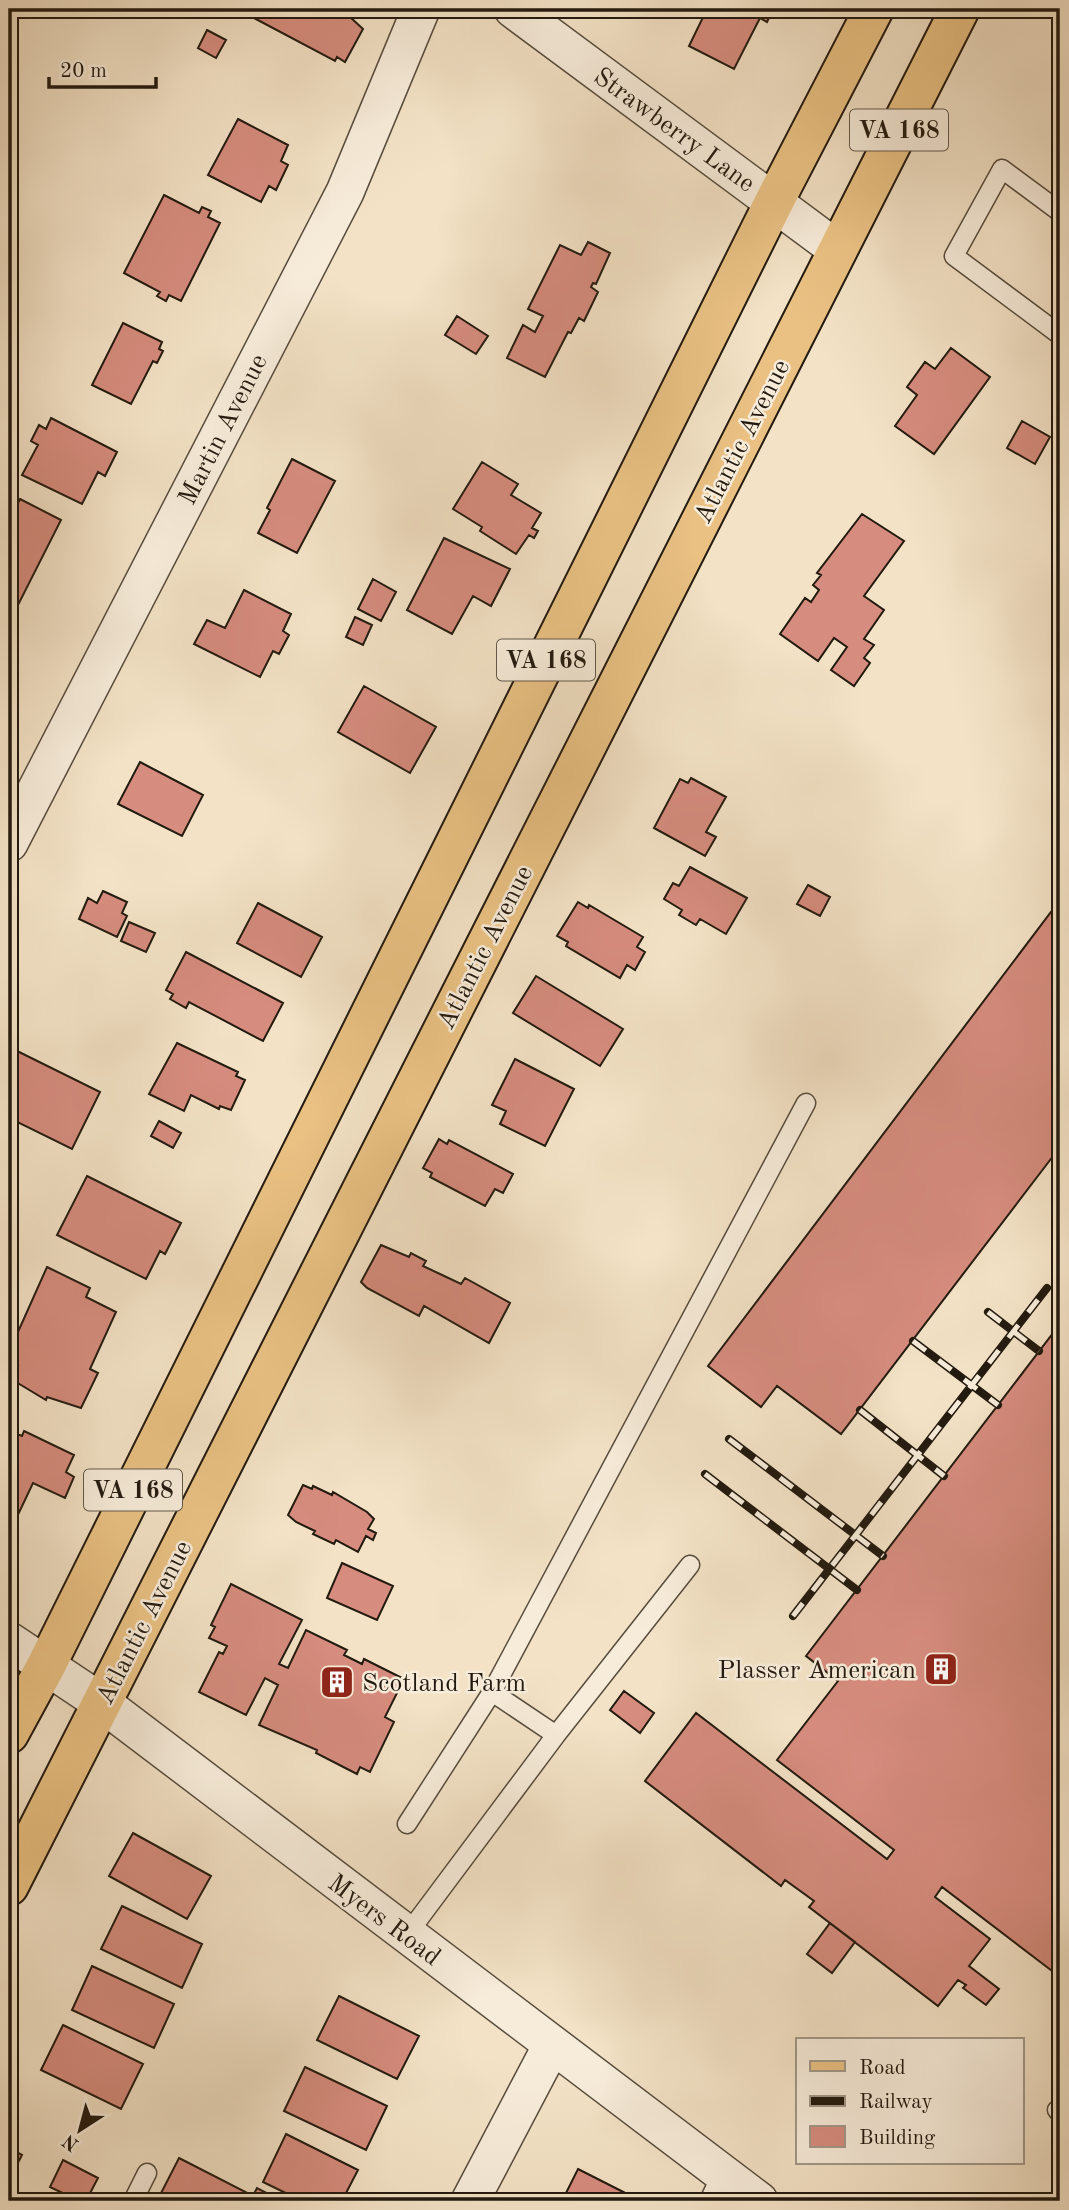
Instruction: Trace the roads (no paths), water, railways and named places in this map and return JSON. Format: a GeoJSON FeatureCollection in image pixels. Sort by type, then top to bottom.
{"type":"FeatureCollection","features":[{"type":"Feature","properties":{"kind":"main road","name":"VA 168"},"geometry":{"type":"LineString","coordinates":[[9,1734],[46,1666],[774,202],[874,9]]}},
{"type":"Feature","properties":{"kind":"main road","name":"Atlantic Avenue"},"geometry":{"type":"LineString","coordinates":[[9,1886],[960,9]]}},
{"type":"Feature","properties":{"kind":"street","name":"Martin Avenue"},"geometry":{"type":"LineString","coordinates":[[9,843],[345,192],[421,9]]}},
{"type":"Feature","properties":{"kind":"street","name":"Strawberry Lane"},"geometry":{"type":"LineString","coordinates":[[513,9],[838,250]]}},
{"type":"Feature","properties":{"kind":"street","name":"Myers Road"},"geometry":{"type":"LineString","coordinates":[[9,1641],[102,1703],[552,2045],[715,2187],[760,2201]]}},
{"type":"Feature","properties":{"kind":"street"},"geometry":{"type":"LineString","coordinates":[[470,2201],[552,2045]]}},
{"type":"Feature","properties":{"kind":"lane"},"geometry":{"type":"LineString","coordinates":[[1060,212],[1002,169],[954,256],[1060,335]]}},
{"type":"Feature","properties":{"kind":"lane"},"geometry":{"type":"LineString","coordinates":[[407,1825],[492,1692],[806,1102]]}},
{"type":"Feature","properties":{"kind":"lane"},"geometry":{"type":"LineString","coordinates":[[406,1936],[556,1735],[690,1565]]}},
{"type":"Feature","properties":{"kind":"lane"},"geometry":{"type":"LineString","coordinates":[[492,1692],[556,1735]]}},
{"type":"Feature","properties":{"kind":"lane"},"geometry":{"type":"LineString","coordinates":[[133,2201],[147,2173]]}},
{"type":"Feature","properties":{"kind":"railway"},"geometry":{"type":"LineString","coordinates":[[793,1616],[1047,1288]]}},
{"type":"Feature","properties":{"kind":"railway"},"geometry":{"type":"LineString","coordinates":[[988,1312],[1039,1351]]}},
{"type":"Feature","properties":{"kind":"railway"},"geometry":{"type":"LineString","coordinates":[[913,1341],[998,1405]]}},
{"type":"Feature","properties":{"kind":"railway"},"geometry":{"type":"LineString","coordinates":[[860,1410],[944,1476]]}},
{"type":"Feature","properties":{"kind":"railway"},"geometry":{"type":"LineString","coordinates":[[729,1439],[883,1556]]}},
{"type":"Feature","properties":{"kind":"railway"},"geometry":{"type":"LineString","coordinates":[[705,1474],[857,1590]]}},
{"type":"Feature","properties":{"kind":"place","name":"Plasser American"},"geometry":{"type":"Point","coordinates":[941,1669]}},
{"type":"Feature","properties":{"kind":"place","name":"Scotland Farm"},"geometry":{"type":"Point","coordinates":[337,1682]}}]}
